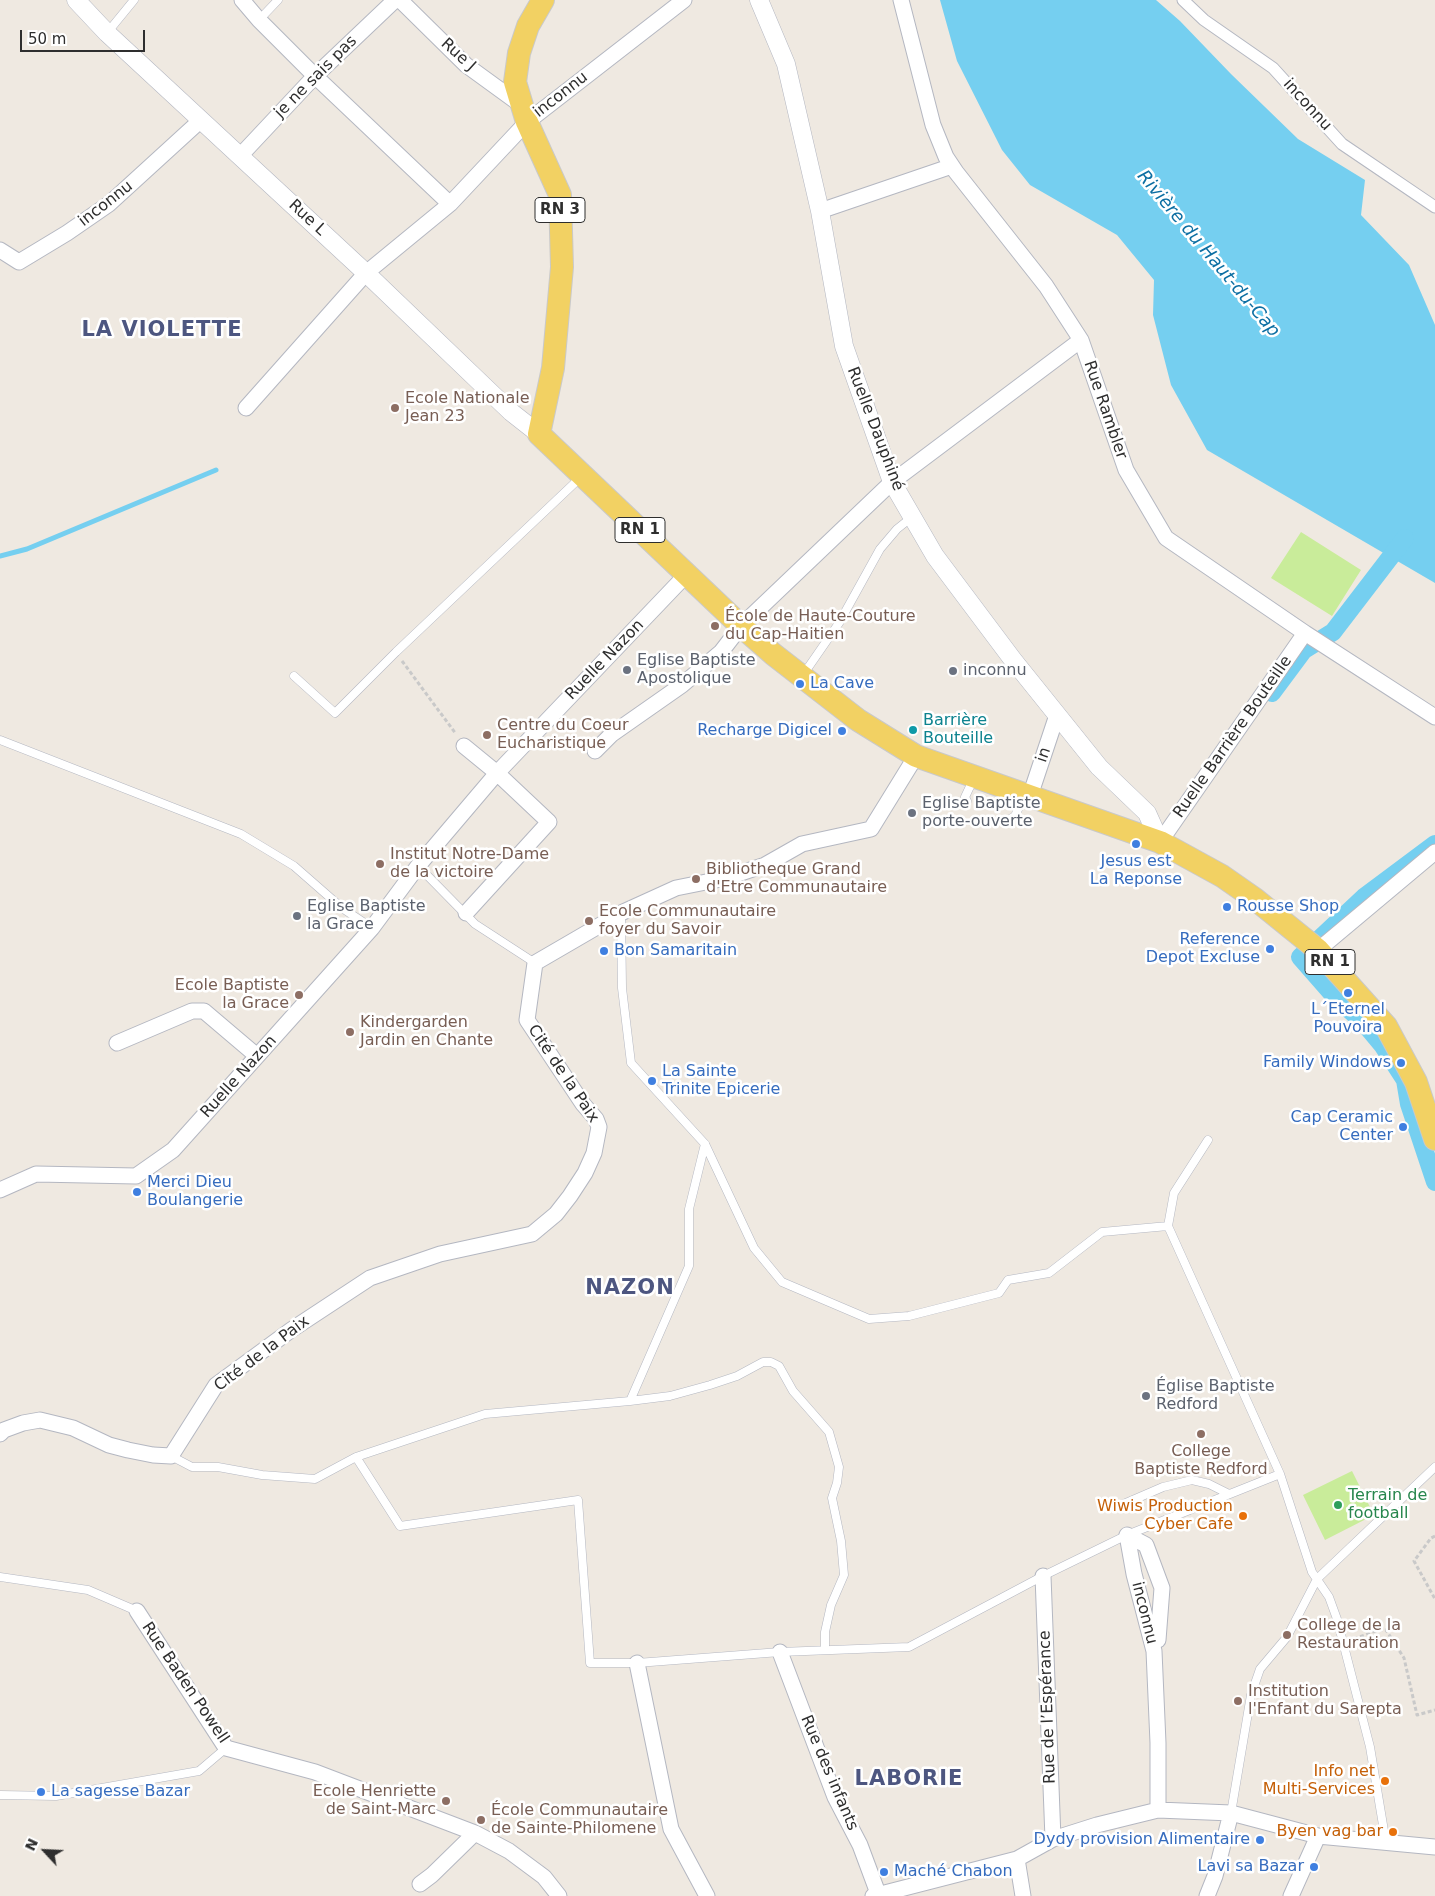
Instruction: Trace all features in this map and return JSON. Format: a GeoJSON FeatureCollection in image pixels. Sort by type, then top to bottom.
{"type":"FeatureCollection","features":[{"type":"Feature","properties":{"kind":"main road","name":"RN 3"},"geometry":{"type":"LineString","coordinates":[[539,434],[553,368],[562,267],[560,194],[524,113],[515,82],[519,53],[528,26],[543,0]]}},
{"type":"Feature","properties":{"kind":"main road","name":"RN 1"},"geometry":{"type":"LineString","coordinates":[[539,434],[772,654],[858,720],[916,756],[1160,842],[1222,876],[1255,899],[1318,950],[1386,1026],[1416,1082],[1435,1139]]}},
{"type":"Feature","properties":{"kind":"street","name":"Rue L"},"geometry":{"type":"LineString","coordinates":[[76,0],[107,33],[366,273],[511,412],[539,434]]}},
{"type":"Feature","properties":{"kind":"street"},"geometry":{"type":"LineString","coordinates":[[242,0],[259,20],[315,76],[450,204]]}},
{"type":"Feature","properties":{"kind":"street","name":"je ne sais pas"},"geometry":{"type":"LineString","coordinates":[[240,156],[315,76],[395,0]]}},
{"type":"Feature","properties":{"kind":"street","name":"Rue J"},"geometry":{"type":"LineString","coordinates":[[400,0],[466,65],[524,113]]}},
{"type":"Feature","properties":{"kind":"street","name":"inconnu"},"geometry":{"type":"LineString","coordinates":[[246,408],[366,273],[450,204],[524,113],[684,0]]}},
{"type":"Feature","properties":{"kind":"street","name":"Ruelle Dauphiné"},"geometry":{"type":"LineString","coordinates":[[759,0],[786,64],[820,210],[844,346],[892,482],[935,556],[1099,767],[1147,813],[1160,842]]}},
{"type":"Feature","properties":{"kind":"street","name":"Rue Rambler"},"geometry":{"type":"LineString","coordinates":[[901,0],[933,125],[946,157],[1046,286],[1081,340],[1126,470],[1166,538],[1305,633],[1435,717]]}},
{"type":"Feature","properties":{"kind":"street","name":"inconnu"},"geometry":{"type":"LineString","coordinates":[[1183,0],[1204,20],[1273,68],[1342,144],[1435,206]]}},
{"type":"Feature","properties":{"kind":"street","name":"inconnu"},"geometry":{"type":"LineString","coordinates":[[0,250],[19,262],[67,233],[109,204],[201,120]]}},
{"type":"Feature","properties":{"kind":"street"},"geometry":{"type":"LineString","coordinates":[[820,210],[952,166]]}},
{"type":"Feature","properties":{"kind":"street"},"geometry":{"type":"LineString","coordinates":[[595,751],[612,734],[689,680],[721,652],[741,626],[892,482],[1081,340]]}},
{"type":"Feature","properties":{"kind":"street","name":"Ruelle Nazon"},"geometry":{"type":"LineString","coordinates":[[0,1190],[36,1174],[136,1176],[173,1150],[372,928],[418,866],[497,772],[687,574]]}},
{"type":"Feature","properties":{"kind":"street","name":"Ruelle Barrière Bouteille"},"geometry":{"type":"LineString","coordinates":[[1160,842],[1305,633]]}},
{"type":"Feature","properties":{"kind":"street","name":"in"},"geometry":{"type":"LineString","coordinates":[[1027,795],[1057,715]]}},
{"type":"Feature","properties":{"kind":"street"},"geometry":{"type":"LineString","coordinates":[[464,746],[497,772],[549,822],[466,914]]}},
{"type":"Feature","properties":{"kind":"street"},"geometry":{"type":"LineString","coordinates":[[535,962],[621,913],[676,888],[726,878],[765,865],[802,844],[871,829],[916,756]]}},
{"type":"Feature","properties":{"kind":"street"},"geometry":{"type":"LineString","coordinates":[[1318,950],[1435,852]]}},
{"type":"Feature","properties":{"kind":"street","name":"Cité de la Paix"},"geometry":{"type":"LineString","coordinates":[[171,1456],[216,1385],[291,1330],[370,1278],[440,1254],[532,1234],[556,1214],[570,1196],[585,1173],[594,1153],[599,1127],[596,1119],[583,1104],[527,1020],[535,962]]}},
{"type":"Feature","properties":{"kind":"street"},"geometry":{"type":"LineString","coordinates":[[117,1043],[192,1011],[204,1012],[257,1056]]}},
{"type":"Feature","properties":{"kind":"street"},"geometry":{"type":"LineString","coordinates":[[0,1434],[4,1430],[24,1423],[40,1420],[72,1428],[128,1450],[171,1456]]}},
{"type":"Feature","properties":{"kind":"street","name":"inconnu"},"geometry":{"type":"LineString","coordinates":[[1127,1535],[1146,1545],[1162,1588],[1158,1640]]}},
{"type":"Feature","properties":{"kind":"street","name":"inconnu"},"geometry":{"type":"LineString","coordinates":[[1127,1535],[1154,1651],[1158,1743],[1158,1810]]}},
{"type":"Feature","properties":{"kind":"street","name":"Rue de l’Espérance"},"geometry":{"type":"LineString","coordinates":[[1043,1576],[1054,1839]]}},
{"type":"Feature","properties":{"kind":"street","name":"Rue Baden Powell"},"geometry":{"type":"LineString","coordinates":[[137,1611],[226,1748],[315,1772],[475,1833],[509,1850],[544,1877],[559,1896]]}},
{"type":"Feature","properties":{"kind":"street","name":"Rue des infants"},"geometry":{"type":"LineString","coordinates":[[780,1652],[835,1797],[860,1845],[876,1895]]}},
{"type":"Feature","properties":{"kind":"street"},"geometry":{"type":"LineString","coordinates":[[637,1663],[671,1829],[707,1896]]}},
{"type":"Feature","properties":{"kind":"street"},"geometry":{"type":"LineString","coordinates":[[876,1895],[1017,1859],[1054,1839],[1097,1825],[1158,1810],[1231,1814],[1318,1836],[1435,1847]]}},
{"type":"Feature","properties":{"kind":"street"},"geometry":{"type":"LineString","coordinates":[[1207,1896],[1215,1876],[1231,1814]]}},
{"type":"Feature","properties":{"kind":"street"},"geometry":{"type":"LineString","coordinates":[[420,1884],[432,1875],[475,1833]]}},
{"type":"Feature","properties":{"kind":"street"},"geometry":{"type":"LineString","coordinates":[[1291,1896],[1318,1836]]}},
{"type":"Feature","properties":{"kind":"street"},"geometry":{"type":"LineString","coordinates":[[1017,1859],[1023,1896]]}},
{"type":"Feature","properties":{"kind":"lane"},"geometry":{"type":"LineString","coordinates":[[107,33],[134,0]]}},
{"type":"Feature","properties":{"kind":"lane"},"geometry":{"type":"LineString","coordinates":[[259,20],[278,0]]}},
{"type":"Feature","properties":{"kind":"lane"},"geometry":{"type":"LineString","coordinates":[[294,676],[335,713],[396,652],[582,476]]}},
{"type":"Feature","properties":{"kind":"lane"},"geometry":{"type":"LineString","coordinates":[[802,677],[839,623],[880,549],[897,529],[912,517]]}},
{"type":"Feature","properties":{"kind":"lane"},"geometry":{"type":"LineString","coordinates":[[0,740],[241,834],[294,866],[342,908],[372,928]]}},
{"type":"Feature","properties":{"kind":"lane"},"geometry":{"type":"LineString","coordinates":[[967,801],[966,798],[974,776]]}},
{"type":"Feature","properties":{"kind":"lane"},"geometry":{"type":"LineString","coordinates":[[1010,819],[1015,816],[1027,795]]}},
{"type":"Feature","properties":{"kind":"lane"},"geometry":{"type":"LineString","coordinates":[[418,866],[475,924],[535,962]]}},
{"type":"Feature","properties":{"kind":"lane"},"geometry":{"type":"LineString","coordinates":[[621,913],[622,988],[632,1063],[705,1144],[754,1248],[782,1282],[869,1319],[909,1316],[999,1293],[1008,1280],[1050,1273],[1102,1232],[1168,1226]]}},
{"type":"Feature","properties":{"kind":"lane"},"geometry":{"type":"LineString","coordinates":[[1208,1140],[1174,1193],[1168,1226],[1280,1474],[1312,1572],[1329,1597],[1337,1619],[1370,1747],[1386,1843]]}},
{"type":"Feature","properties":{"kind":"lane"},"geometry":{"type":"LineString","coordinates":[[630,1401],[689,1266],[689,1209],[705,1144]]}},
{"type":"Feature","properties":{"kind":"lane"},"geometry":{"type":"LineString","coordinates":[[171,1456],[192,1467],[218,1466],[262,1475],[315,1479],[356,1457],[485,1414],[670,1396],[737,1376],[763,1362],[771,1362],[779,1366],[793,1391],[829,1432],[839,1467],[837,1483],[832,1498],[841,1542],[844,1575],[831,1605],[825,1632],[826,1650]]}},
{"type":"Feature","properties":{"kind":"lane"},"geometry":{"type":"LineString","coordinates":[[356,1457],[400,1526],[578,1500],[590,1663],[637,1663],[780,1652],[909,1647],[1043,1576],[1127,1535],[1280,1474]]}},
{"type":"Feature","properties":{"kind":"lane"},"geometry":{"type":"LineString","coordinates":[[1231,1814],[1251,1695],[1260,1669],[1287,1636],[1317,1579],[1435,1467]]}},
{"type":"Feature","properties":{"kind":"lane"},"geometry":{"type":"LineString","coordinates":[[1119,1506],[1163,1487],[1192,1480],[1210,1484],[1229,1494]]}},
{"type":"Feature","properties":{"kind":"lane"},"geometry":{"type":"LineString","coordinates":[[0,1577],[88,1590],[137,1611]]}},
{"type":"Feature","properties":{"kind":"lane"},"geometry":{"type":"LineString","coordinates":[[0,1795],[56,1796],[199,1771],[226,1748]]}},
{"type":"Feature","properties":{"kind":"path"},"geometry":{"type":"LineString","coordinates":[[396,652],[464,746]]}},
{"type":"Feature","properties":{"kind":"path"},"geometry":{"type":"LineString","coordinates":[[1435,1536],[1430,1538],[1414,1561],[1435,1599]]}},
{"type":"Feature","properties":{"kind":"path"},"geometry":{"type":"LineString","coordinates":[[1344,1644],[1378,1630],[1386,1630],[1404,1658],[1417,1715],[1435,1710]]}},
{"type":"Feature","properties":{"kind":"green space"},"geometry":{"type":"Polygon","coordinates":[[[1301,532],[1361,570],[1332,616],[1271,578],[1301,532]]]}},
{"type":"Feature","properties":{"kind":"green space","name":"Terrain de football"},"geometry":{"type":"Polygon","coordinates":[[[1352,1471],[1374,1515],[1325,1540],[1303,1495],[1352,1471]]]}},
{"type":"Feature","properties":{"kind":"water","name":"Rivière du Haut-du-Cap"},"geometry":{"type":"Polygon","coordinates":[[[940,0],[1156,0],[1180,21],[1298,139],[1365,180],[1361,215],[1409,265],[1435,325],[1435,583],[1207,450],[1171,385],[1153,315],[1154,280],[1117,235],[1030,185],[1002,150],[957,61],[940,0]]]}},
{"type":"Feature","properties":{"kind":"waterway"},"geometry":{"type":"LineString","coordinates":[[0,556],[27,549],[216,470]]}},
{"type":"Feature","properties":{"kind":"waterway"},"geometry":{"type":"LineString","coordinates":[[1272,693],[1304,650],[1333,632],[1405,538]]}},
{"type":"Feature","properties":{"kind":"waterway"},"geometry":{"type":"LineString","coordinates":[[1435,844],[1364,897],[1300,957],[1335,997],[1363,1022],[1383,1046],[1405,1080],[1409,1104],[1435,1182]]}},
{"type":"Feature","properties":{"kind":"place","name":"Ecole Nationale Jean 23"},"geometry":{"type":"Point","coordinates":[395,408]}},
{"type":"Feature","properties":{"kind":"place","name":"École de Haute-Couture du Cap-Haitien"},"geometry":{"type":"Point","coordinates":[715,626]}},
{"type":"Feature","properties":{"kind":"place","name":"Eglise Baptiste Apostolique"},"geometry":{"type":"Point","coordinates":[627,670]}},
{"type":"Feature","properties":{"kind":"place","name":"inconnu"},"geometry":{"type":"Point","coordinates":[953,671]}},
{"type":"Feature","properties":{"kind":"place","name":"La Cave"},"geometry":{"type":"Point","coordinates":[800,684]}},
{"type":"Feature","properties":{"kind":"place","name":"Barrière Bouteille"},"geometry":{"type":"Point","coordinates":[913,730]}},
{"type":"Feature","properties":{"kind":"place","name":"Recharge Digicel"},"geometry":{"type":"Point","coordinates":[842,731]}},
{"type":"Feature","properties":{"kind":"place","name":"Centre du Coeur Eucharistique"},"geometry":{"type":"Point","coordinates":[487,735]}},
{"type":"Feature","properties":{"kind":"place","name":"Eglise Baptiste porte-ouverte"},"geometry":{"type":"Point","coordinates":[912,813]}},
{"type":"Feature","properties":{"kind":"place","name":"Jesus est La Reponse"},"geometry":{"type":"Point","coordinates":[1136,844]}},
{"type":"Feature","properties":{"kind":"place","name":"Institut Notre-Dame de la victoire"},"geometry":{"type":"Point","coordinates":[380,864]}},
{"type":"Feature","properties":{"kind":"place","name":"Bibliotheque Grand d'Etre Communautaire"},"geometry":{"type":"Point","coordinates":[696,879]}},
{"type":"Feature","properties":{"kind":"place","name":"Rousse Shop"},"geometry":{"type":"Point","coordinates":[1227,907]}},
{"type":"Feature","properties":{"kind":"place","name":"Eglise Baptiste la Grace"},"geometry":{"type":"Point","coordinates":[297,916]}},
{"type":"Feature","properties":{"kind":"place","name":"Ecole Communautaire foyer du Savoir"},"geometry":{"type":"Point","coordinates":[589,921]}},
{"type":"Feature","properties":{"kind":"place","name":"Reference Depot Excluse"},"geometry":{"type":"Point","coordinates":[1270,949]}},
{"type":"Feature","properties":{"kind":"place","name":"Bon Samaritain"},"geometry":{"type":"Point","coordinates":[604,951]}},
{"type":"Feature","properties":{"kind":"place","name":"L´Eternel Pouvoira"},"geometry":{"type":"Point","coordinates":[1348,993]}},
{"type":"Feature","properties":{"kind":"place","name":"Ecole Baptiste la Grace"},"geometry":{"type":"Point","coordinates":[299,995]}},
{"type":"Feature","properties":{"kind":"place","name":"Kindergarden Jardin en Chante"},"geometry":{"type":"Point","coordinates":[350,1032]}},
{"type":"Feature","properties":{"kind":"place","name":"Family Windows"},"geometry":{"type":"Point","coordinates":[1401,1063]}},
{"type":"Feature","properties":{"kind":"place","name":"La Sainte Trinite Epicerie"},"geometry":{"type":"Point","coordinates":[652,1081]}},
{"type":"Feature","properties":{"kind":"place","name":"Cap Ceramic Center"},"geometry":{"type":"Point","coordinates":[1403,1127]}},
{"type":"Feature","properties":{"kind":"place","name":"Merci Dieu Boulangerie"},"geometry":{"type":"Point","coordinates":[137,1192]}},
{"type":"Feature","properties":{"kind":"place","name":"Église Baptiste Redford"},"geometry":{"type":"Point","coordinates":[1146,1396]}},
{"type":"Feature","properties":{"kind":"place","name":"College Baptiste Redford"},"geometry":{"type":"Point","coordinates":[1201,1434]}},
{"type":"Feature","properties":{"kind":"place","name":"Terrain de football"},"geometry":{"type":"Point","coordinates":[1338,1505]}},
{"type":"Feature","properties":{"kind":"place","name":"Wiwis Production Cyber Cafe"},"geometry":{"type":"Point","coordinates":[1243,1516]}},
{"type":"Feature","properties":{"kind":"place","name":"College de la Restauration"},"geometry":{"type":"Point","coordinates":[1287,1635]}},
{"type":"Feature","properties":{"kind":"place","name":"Institution l'Enfant du Sarepta"},"geometry":{"type":"Point","coordinates":[1238,1701]}},
{"type":"Feature","properties":{"kind":"place","name":"Info net Multi-Services"},"geometry":{"type":"Point","coordinates":[1385,1781]}},
{"type":"Feature","properties":{"kind":"place","name":"La sagesse Bazar"},"geometry":{"type":"Point","coordinates":[41,1792]}},
{"type":"Feature","properties":{"kind":"place","name":"Ecole Henriette de Saint-Marc"},"geometry":{"type":"Point","coordinates":[446,1801]}},
{"type":"Feature","properties":{"kind":"place","name":"École Communautaire de Sainte-Philomene"},"geometry":{"type":"Point","coordinates":[481,1820]}},
{"type":"Feature","properties":{"kind":"place","name":"Byen vag bar"},"geometry":{"type":"Point","coordinates":[1393,1832]}},
{"type":"Feature","properties":{"kind":"place","name":"Dydy provision Alimentaire"},"geometry":{"type":"Point","coordinates":[1260,1840]}},
{"type":"Feature","properties":{"kind":"place","name":"Lavi sa Bazar"},"geometry":{"type":"Point","coordinates":[1314,1867]}},
{"type":"Feature","properties":{"kind":"place","name":"Maché Chabon"},"geometry":{"type":"Point","coordinates":[884,1872]}},
{"type":"Feature","properties":{"kind":"district","name":"LA VIOLETTE"},"geometry":{"type":"Point","coordinates":[162,331]}},
{"type":"Feature","properties":{"kind":"district","name":"NAZON"},"geometry":{"type":"Point","coordinates":[630,1289]}},
{"type":"Feature","properties":{"kind":"district","name":"LABORIE"},"geometry":{"type":"Point","coordinates":[909,1780]}}]}
